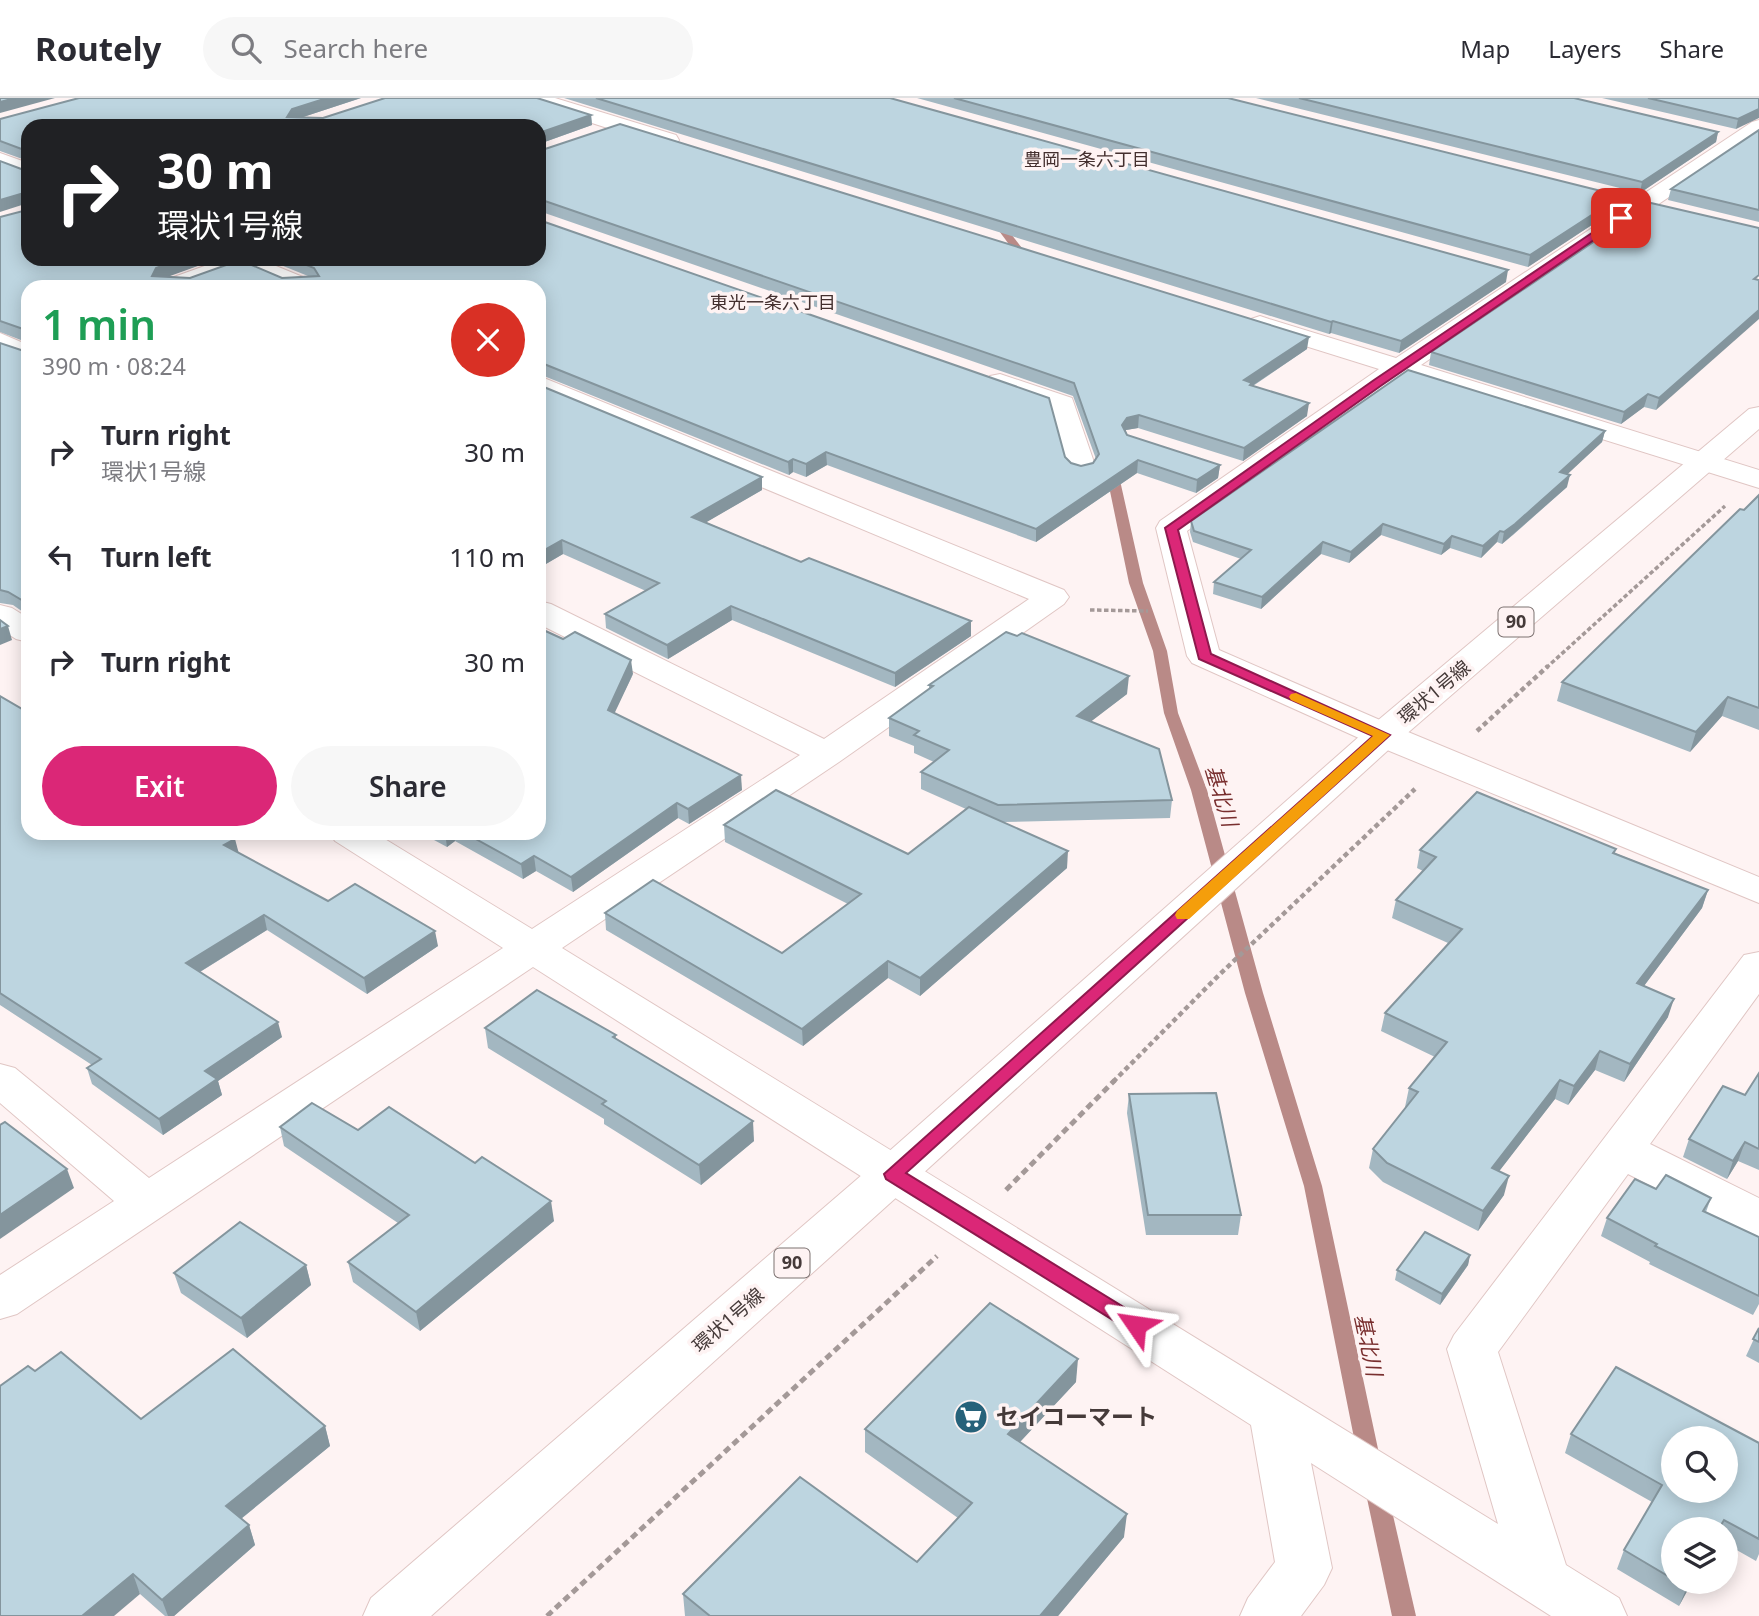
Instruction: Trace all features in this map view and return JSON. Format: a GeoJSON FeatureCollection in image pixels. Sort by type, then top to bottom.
{"type":"FeatureCollection","features":[{"type":"Feature","properties":{"kind":"street"},"geometry":{"type":"LineString","coordinates":[[534,98],[685,145]]}},
{"type":"Feature","properties":{"kind":"street"},"geometry":{"type":"LineString","coordinates":[[585,137],[620,125]]}},
{"type":"Feature","properties":{"kind":"street"},"geometry":{"type":"LineString","coordinates":[[1715,133],[1750,132]]}},
{"type":"Feature","properties":{"kind":"street"},"geometry":{"type":"LineString","coordinates":[[1750,132],[1400,367],[1171,528],[1204,656],[1383,735],[1759,891]]}},
{"type":"Feature","properties":{"kind":"street"},"geometry":{"type":"LineString","coordinates":[[0,160],[21,169]]}},
{"type":"Feature","properties":{"kind":"street"},"geometry":{"type":"LineString","coordinates":[[1616,197],[1668,210]]}},
{"type":"Feature","properties":{"kind":"street"},"geometry":{"type":"LineString","coordinates":[[188,280],[226,266]]}},
{"type":"Feature","properties":{"kind":"street"},"geometry":{"type":"LineString","coordinates":[[256,266],[289,280]]}},
{"type":"Feature","properties":{"kind":"street"},"geometry":{"type":"LineString","coordinates":[[1507,272],[1534,279]]}},
{"type":"Feature","properties":{"kind":"street"},"geometry":{"type":"LineString","coordinates":[[1241,318],[1757,479]]}},
{"type":"Feature","properties":{"kind":"street"},"geometry":{"type":"LineString","coordinates":[[971,372],[1062,404],[1081,468]]}},
{"type":"Feature","properties":{"kind":"street"},"geometry":{"type":"LineString","coordinates":[[0,1300],[826,754],[1053,597],[546,387]]}},
{"type":"Feature","properties":{"kind":"street","name":"環状1号線"},"geometry":{"type":"LineString","coordinates":[[391,1616],[893,1174],[1383,735],[1759,415]]}},
{"type":"Feature","properties":{"kind":"street"},"geometry":{"type":"LineString","coordinates":[[1209,463],[1245,474]]}},
{"type":"Feature","properties":{"kind":"street"},"geometry":{"type":"LineString","coordinates":[[546,614],[826,754]]}},
{"type":"Feature","properties":{"kind":"street"},"geometry":{"type":"LineString","coordinates":[[0,615],[21,628]]}},
{"type":"Feature","properties":{"kind":"street"},"geometry":{"type":"LineString","coordinates":[[359,840],[1599,1616]]}},
{"type":"Feature","properties":{"kind":"street"},"geometry":{"type":"LineString","coordinates":[[1543,1581],[1472,1349],[1759,965]]}},
{"type":"Feature","properties":{"kind":"street"},"geometry":{"type":"LineString","coordinates":[[0,1079],[147,1202]]}},
{"type":"Feature","properties":{"kind":"street"},"geometry":{"type":"LineString","coordinates":[[1619,1149],[1759,1219]]}},
{"type":"Feature","properties":{"kind":"street"},"geometry":{"type":"LineString","coordinates":[[1268,1616],[1304,1568],[1275,1412]]}},
{"type":"Feature","properties":{"kind":"path"},"geometry":{"type":"LineString","coordinates":[[547,1616],[973,1223],[1219,975],[1445,761],[1757,479]]}},
{"type":"Feature","properties":{"kind":"path"},"geometry":{"type":"LineString","coordinates":[[1117,610],[1156,611]]}},
{"type":"Feature","properties":{"kind":"building"},"geometry":{"type":"Polygon","coordinates":[[[79,98],[327,98],[292,109],[287,117],[323,118],[385,98],[537,98],[591,115],[546,131],[546,119],[21,119],[21,149],[0,141],[0,119],[79,98]]]}},
{"type":"Feature","properties":{"kind":"building"},"geometry":{"type":"Polygon","coordinates":[[[596,98],[890,98],[1508,270],[1401,341],[596,98]]]}},
{"type":"Feature","properties":{"kind":"building"},"geometry":{"type":"Polygon","coordinates":[[[954,98],[1228,98],[1621,196],[1530,255],[954,98]]]}},
{"type":"Feature","properties":{"kind":"building"},"geometry":{"type":"Polygon","coordinates":[[[1299,98],[1574,98],[1718,132],[1642,182],[1299,98]]]}},
{"type":"Feature","properties":{"kind":"building"},"geometry":{"type":"Polygon","coordinates":[[[1648,98],[1759,98],[1759,109],[1738,119],[1648,98]]]}},
{"type":"Feature","properties":{"kind":"building"},"geometry":{"type":"Polygon","coordinates":[[[620,124],[1309,337],[1244,380],[1252,383],[1250,385],[1309,403],[1244,448],[1139,415],[1127,418],[1122,425],[1127,435],[1220,465],[1197,480],[1138,460],[1036,529],[826,452],[806,464],[793,459],[788,462],[546,365],[546,280],[21,280],[21,328],[0,321],[0,217],[21,212],[21,266],[162,266],[156,268],[152,276],[190,278],[223,266],[254,266],[282,278],[319,276],[309,266],[546,266],[546,222],[1049,398],[1065,457],[1071,463],[1081,466],[1093,463],[1099,454],[1074,383],[546,201],[546,149],[620,124]]]}},
{"type":"Feature","properties":{"kind":"building"},"geometry":{"type":"Polygon","coordinates":[[[1759,130],[1759,210],[1671,189],[1759,130]]]}},
{"type":"Feature","properties":{"kind":"building"},"geometry":{"type":"Polygon","coordinates":[[[0,161],[21,169],[21,194],[0,200],[0,161]]]}},
{"type":"Feature","properties":{"kind":"building"},"geometry":{"type":"Polygon","coordinates":[[[1651,203],[1759,228],[1759,275],[1754,279],[1759,280],[1759,310],[1659,398],[1648,394],[1624,412],[1431,352],[1651,203]]]}},
{"type":"Feature","properties":{"kind":"building"},"geometry":{"type":"Polygon","coordinates":[[[0,343],[21,350],[21,600],[0,590],[0,343]]]}},
{"type":"Feature","properties":{"kind":"building"},"geometry":{"type":"Polygon","coordinates":[[[1408,370],[1605,431],[1560,472],[1570,475],[1515,524],[1504,532],[1500,531],[1483,546],[1452,536],[1444,544],[1383,524],[1351,552],[1323,542],[1262,597],[1214,582],[1251,550],[1194,531],[1191,521],[1408,370]]]}},
{"type":"Feature","properties":{"kind":"building"},"geometry":{"type":"Polygon","coordinates":[[[546,388],[762,477],[692,517],[801,562],[809,558],[971,621],[895,673],[731,606],[667,645],[605,614],[659,583],[562,540],[546,549],[546,388]]]}},
{"type":"Feature","properties":{"kind":"building"},"geometry":{"type":"Polygon","coordinates":[[[1759,495],[1759,708],[1728,697],[1696,732],[1562,682],[1740,509],[1744,510],[1759,495]]]}},
{"type":"Feature","properties":{"kind":"building"},"geometry":{"type":"Polygon","coordinates":[[[0,620],[8,626],[0,629],[0,620]]]}},
{"type":"Feature","properties":{"kind":"building"},"geometry":{"type":"Polygon","coordinates":[[[546,631],[563,639],[575,632],[631,660],[608,710],[741,775],[688,809],[677,803],[571,877],[534,856],[521,864],[478,840],[546,840],[546,631]]]}},
{"type":"Feature","properties":{"kind":"building"},"geometry":{"type":"Polygon","coordinates":[[[1006,632],[1017,636],[1022,633],[1129,676],[1077,716],[1159,749],[1172,800],[998,805],[921,772],[949,750],[914,735],[919,731],[889,718],[933,686],[929,685],[1006,632]]]}},
{"type":"Feature","properties":{"kind":"building"},"geometry":{"type":"Polygon","coordinates":[[[0,696],[21,708],[21,840],[233,840],[224,845],[328,901],[355,884],[435,931],[364,978],[264,915],[186,963],[278,1022],[205,1071],[217,1079],[159,1119],[87,1068],[101,1059],[0,993],[0,696]]]}},
{"type":"Feature","properties":{"kind":"building"},"geometry":{"type":"Polygon","coordinates":[[[776,790],[908,854],[969,807],[1068,851],[920,978],[888,961],[802,1029],[605,913],[653,880],[782,953],[861,894],[724,825],[776,790]]]}},
{"type":"Feature","properties":{"kind":"building"},"geometry":{"type":"Polygon","coordinates":[[[1477,792],[1616,849],[1613,853],[1708,890],[1637,983],[1674,999],[1630,1064],[1600,1051],[1574,1086],[1560,1080],[1492,1168],[1509,1176],[1483,1211],[1387,1163],[1373,1149],[1418,1092],[1409,1088],[1447,1042],[1385,1013],[1462,929],[1396,900],[1436,857],[1420,850],[1477,792]]]}},
{"type":"Feature","properties":{"kind":"building"},"geometry":{"type":"Polygon","coordinates":[[[537,990],[616,1035],[613,1037],[753,1121],[699,1165],[602,1104],[606,1101],[485,1028],[537,990]]]}},
{"type":"Feature","properties":{"kind":"building"},"geometry":{"type":"Polygon","coordinates":[[[1759,1073],[1759,1149],[1745,1142],[1733,1161],[1689,1139],[1723,1086],[1745,1095],[1759,1073]]]}},
{"type":"Feature","properties":{"kind":"building"},"geometry":{"type":"Polygon","coordinates":[[[1216,1093],[1241,1215],[1148,1215],[1129,1094],[1216,1093]]]}},
{"type":"Feature","properties":{"kind":"building"},"geometry":{"type":"Polygon","coordinates":[[[312,1103],[358,1130],[389,1107],[475,1163],[482,1157],[551,1201],[416,1312],[348,1262],[409,1215],[280,1127],[312,1103]]]}},
{"type":"Feature","properties":{"kind":"building"},"geometry":{"type":"Polygon","coordinates":[[[5,1122],[67,1169],[0,1215],[0,1125],[5,1122]]]}},
{"type":"Feature","properties":{"kind":"building"},"geometry":{"type":"Polygon","coordinates":[[[1666,1175],[1711,1198],[1703,1211],[1759,1237],[1759,1296],[1655,1246],[1657,1244],[1607,1218],[1635,1179],[1656,1189],[1666,1175]]]}},
{"type":"Feature","properties":{"kind":"building"},"geometry":{"type":"Polygon","coordinates":[[[240,1222],[306,1265],[241,1318],[174,1273],[240,1222]]]}},
{"type":"Feature","properties":{"kind":"building"},"geometry":{"type":"Polygon","coordinates":[[[1425,1232],[1470,1255],[1442,1294],[1397,1270],[1425,1232]]]}},
{"type":"Feature","properties":{"kind":"building"},"geometry":{"type":"Polygon","coordinates":[[[990,1303],[1078,1359],[1008,1434],[1127,1514],[1040,1616],[710,1616],[683,1594],[800,1477],[917,1562],[972,1503],[865,1429],[990,1303]]]}},
{"type":"Feature","properties":{"kind":"building"},"geometry":{"type":"Polygon","coordinates":[[[1759,1328],[1759,1342],[1753,1339],[1759,1328]]]}},
{"type":"Feature","properties":{"kind":"building"},"geometry":{"type":"Polygon","coordinates":[[[233,1349],[325,1426],[226,1506],[249,1525],[162,1600],[133,1574],[82,1616],[0,1616],[0,1386],[28,1366],[35,1371],[61,1352],[141,1419],[233,1349]]]}},
{"type":"Feature","properties":{"kind":"building"},"geometry":{"type":"Polygon","coordinates":[[[1616,1367],[1727,1426],[1661,1426],[1661,1484],[1571,1434],[1616,1367]]]}},
{"type":"Feature","properties":{"kind":"building"},"geometry":{"type":"Polygon","coordinates":[[[1738,1432],[1759,1443],[1759,1539],[1738,1528],[1738,1517],[1661,1517],[1661,1572],[1624,1550],[1661,1487],[1661,1503],[1738,1503],[1738,1432]]]}},
{"type":"Feature","properties":{"kind":"waterway","name":"基北川"},"geometry":{"type":"LineString","coordinates":[[996,220],[1029,264]]}},
{"type":"Feature","properties":{"kind":"waterway","name":"基北川"},"geometry":{"type":"LineString","coordinates":[[1111,467],[1136,583],[1160,651],[1171,713],[1199,790],[1254,993],[1313,1186],[1370,1463]]}},
{"type":"Feature","properties":{"kind":"waterway","name":"基北川"},"geometry":{"type":"LineString","coordinates":[[1376,1489],[1404,1616]]}},
{"type":"Feature","properties":{"kind":"slow traffic"},"geometry":{"type":"LineString","coordinates":[[1183,915],[1383,735],[1296,697]]}},
{"type":"Feature","properties":{"kind":"place","name":"セイコーマート"},"geometry":{"type":"Point","coordinates":[971,1417]}},
{"type":"Feature","properties":{"kind":"district","name":"豊岡一条六丁目"},"geometry":{"type":"Point","coordinates":[1087,160]}},
{"type":"Feature","properties":{"kind":"district","name":"東光一条六丁目"},"geometry":{"type":"Point","coordinates":[773,303]}},
{"type":"Feature","properties":{"kind":"route"},"geometry":{"type":"LineString","coordinates":[[1136,1325],[893,1174],[1383,735],[1204,656],[1171,528],[1378,382],[1621,218]]}}]}
